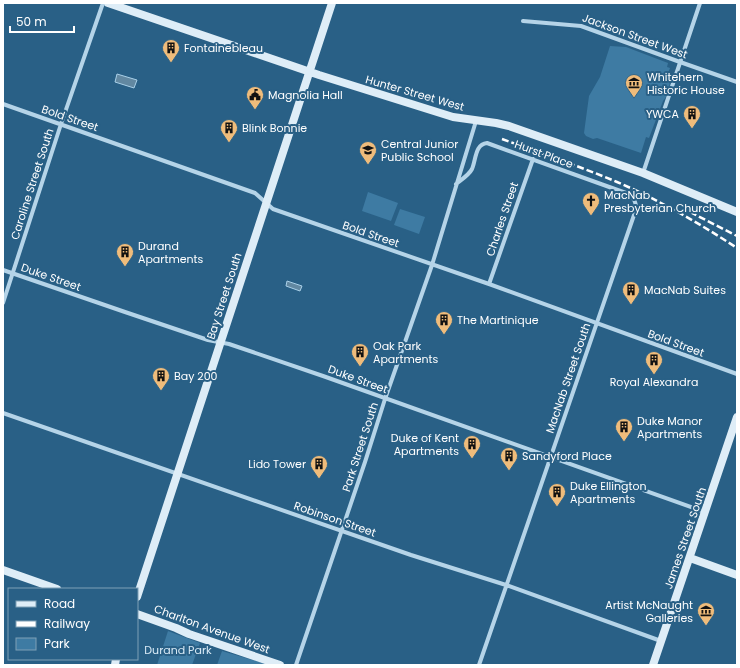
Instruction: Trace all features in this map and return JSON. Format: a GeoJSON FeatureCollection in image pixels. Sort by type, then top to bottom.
{"type":"FeatureCollection","features":[{"type":"Feature","properties":{"kind":"street","name":"Caroline Street South"},"geometry":{"type":"LineString","coordinates":[[3,303],[61,124],[103,3]]}},
{"type":"Feature","properties":{"kind":"street","name":"Hunter Street West"},"geometry":{"type":"LineString","coordinates":[[108,3],[309,72],[453,117],[509,126],[643,173],[737,212]]}},
{"type":"Feature","properties":{"kind":"street","name":"Bay Street South"},"geometry":{"type":"LineString","coordinates":[[138,594],[332,3]]}},
{"type":"Feature","properties":{"kind":"street"},"geometry":{"type":"LineString","coordinates":[[643,173],[700,3]]}},
{"type":"Feature","properties":{"kind":"street","name":"Jackson Street West"},"geometry":{"type":"LineString","coordinates":[[524,21],[581,26],[737,82]]}},
{"type":"Feature","properties":{"kind":"street","name":"Bold Street"},"geometry":{"type":"LineString","coordinates":[[3,104],[256,193],[273,209],[489,284],[737,374]]}},
{"type":"Feature","properties":{"kind":"street","name":"Park Street South"},"geometry":{"type":"LineString","coordinates":[[296,665],[432,265],[476,121]]}},
{"type":"Feature","properties":{"kind":"street","name":"Hurst Place"},"geometry":{"type":"LineString","coordinates":[[456,184],[472,169],[478,150],[483,144],[492,145],[626,193],[634,198],[636,203],[635,210]]}},
{"type":"Feature","properties":{"kind":"street","name":"Charles Street"},"geometry":{"type":"LineString","coordinates":[[489,284],[532,159]]}},
{"type":"Feature","properties":{"kind":"street","name":"MacNab Street South"},"geometry":{"type":"LineString","coordinates":[[479,665],[635,210]]}},
{"type":"Feature","properties":{"kind":"street","name":"Duke Street"},"geometry":{"type":"LineString","coordinates":[[3,270],[208,340],[229,344],[386,398],[705,512]]}},
{"type":"Feature","properties":{"kind":"street","name":"Robinson Street"},"geometry":{"type":"LineString","coordinates":[[3,413],[414,556],[506,584],[661,641]]}},
{"type":"Feature","properties":{"kind":"street","name":"James Street South"},"geometry":{"type":"LineString","coordinates":[[653,665],[705,512],[733,439],[737,418]]}},
{"type":"Feature","properties":{"kind":"street"},"geometry":{"type":"LineString","coordinates":[[690,558],[737,575]]}},
{"type":"Feature","properties":{"kind":"street"},"geometry":{"type":"LineString","coordinates":[[3,570],[55,588]]}},
{"type":"Feature","properties":{"kind":"street","name":"Charlton Avenue West"},"geometry":{"type":"LineString","coordinates":[[138,614],[189,634],[280,665]]}},
{"type":"Feature","properties":{"kind":"green space"},"geometry":{"type":"Polygon","coordinates":[[[610,46],[626,47],[668,63],[667,67],[670,68],[667,76],[670,81],[668,94],[663,101],[649,138],[646,137],[641,153],[597,138],[593,139],[586,136],[584,133],[589,96],[600,77],[610,46]]]}},
{"type":"Feature","properties":{"kind":"green space"},"geometry":{"type":"Polygon","coordinates":[[[368,192],[398,203],[391,221],[362,211],[368,192]]]}},
{"type":"Feature","properties":{"kind":"green space"},"geometry":{"type":"Polygon","coordinates":[[[400,209],[425,217],[419,234],[394,225],[400,209]]]}},
{"type":"Feature","properties":{"kind":"green space","name":"Durand Park"},"geometry":{"type":"Polygon","coordinates":[[[168,631],[200,643],[192,665],[157,665],[168,631]]]}},
{"type":"Feature","properties":{"kind":"green space","name":"Durand Park"},"geometry":{"type":"Polygon","coordinates":[[[222,651],[270,665],[217,665],[222,651]]]}},
{"type":"Feature","properties":{"kind":"shaded area"},"geometry":{"type":"Polygon","coordinates":[[[117,74],[137,80],[134,88],[115,82],[117,74]]]}},
{"type":"Feature","properties":{"kind":"shaded area"},"geometry":{"type":"Polygon","coordinates":[[[287,281],[302,286],[300,291],[286,286],[287,281]]]}},
{"type":"Feature","properties":{"kind":"railway"},"geometry":{"type":"LineString","coordinates":[[502,139],[588,170],[633,189],[678,212],[737,248]]}},
{"type":"Feature","properties":{"kind":"railway"},"geometry":{"type":"LineString","coordinates":[[690,212],[737,236]]}},
{"type":"Feature","properties":{"kind":"place","name":"Fontainebleau"},"geometry":{"type":"Point","coordinates":[171,63]}},
{"type":"Feature","properties":{"kind":"place","name":"Whitehern Historic House"},"geometry":{"type":"Point","coordinates":[634,98]}},
{"type":"Feature","properties":{"kind":"place","name":"Magnolia Hall"},"geometry":{"type":"Point","coordinates":[255,110]}},
{"type":"Feature","properties":{"kind":"place","name":"YWCA"},"geometry":{"type":"Point","coordinates":[692,129]}},
{"type":"Feature","properties":{"kind":"place","name":"Blink Bonnie"},"geometry":{"type":"Point","coordinates":[229,143]}},
{"type":"Feature","properties":{"kind":"place","name":"Central Junior Public School"},"geometry":{"type":"Point","coordinates":[368,165]}},
{"type":"Feature","properties":{"kind":"place","name":"MacNab Presbyterian Church"},"geometry":{"type":"Point","coordinates":[591,216]}},
{"type":"Feature","properties":{"kind":"place","name":"Durand Apartments"},"geometry":{"type":"Point","coordinates":[125,267]}},
{"type":"Feature","properties":{"kind":"place","name":"MacNab Suites"},"geometry":{"type":"Point","coordinates":[631,305]}},
{"type":"Feature","properties":{"kind":"place","name":"The Martinique"},"geometry":{"type":"Point","coordinates":[444,335]}},
{"type":"Feature","properties":{"kind":"place","name":"Oak Park Apartments"},"geometry":{"type":"Point","coordinates":[360,367]}},
{"type":"Feature","properties":{"kind":"place","name":"Royal Alexandra"},"geometry":{"type":"Point","coordinates":[654,375]}},
{"type":"Feature","properties":{"kind":"place","name":"Bay 200"},"geometry":{"type":"Point","coordinates":[161,391]}},
{"type":"Feature","properties":{"kind":"place","name":"Duke Manor Apartments"},"geometry":{"type":"Point","coordinates":[624,442]}},
{"type":"Feature","properties":{"kind":"place","name":"Duke of Kent Apartments"},"geometry":{"type":"Point","coordinates":[472,459]}},
{"type":"Feature","properties":{"kind":"place","name":"Sandyford Place"},"geometry":{"type":"Point","coordinates":[509,471]}},
{"type":"Feature","properties":{"kind":"place","name":"Lido Tower"},"geometry":{"type":"Point","coordinates":[319,479]}},
{"type":"Feature","properties":{"kind":"place","name":"Duke Ellington Apartments"},"geometry":{"type":"Point","coordinates":[557,507]}},
{"type":"Feature","properties":{"kind":"place","name":"Artist McNaught Galleries"},"geometry":{"type":"Point","coordinates":[706,626]}}]}
